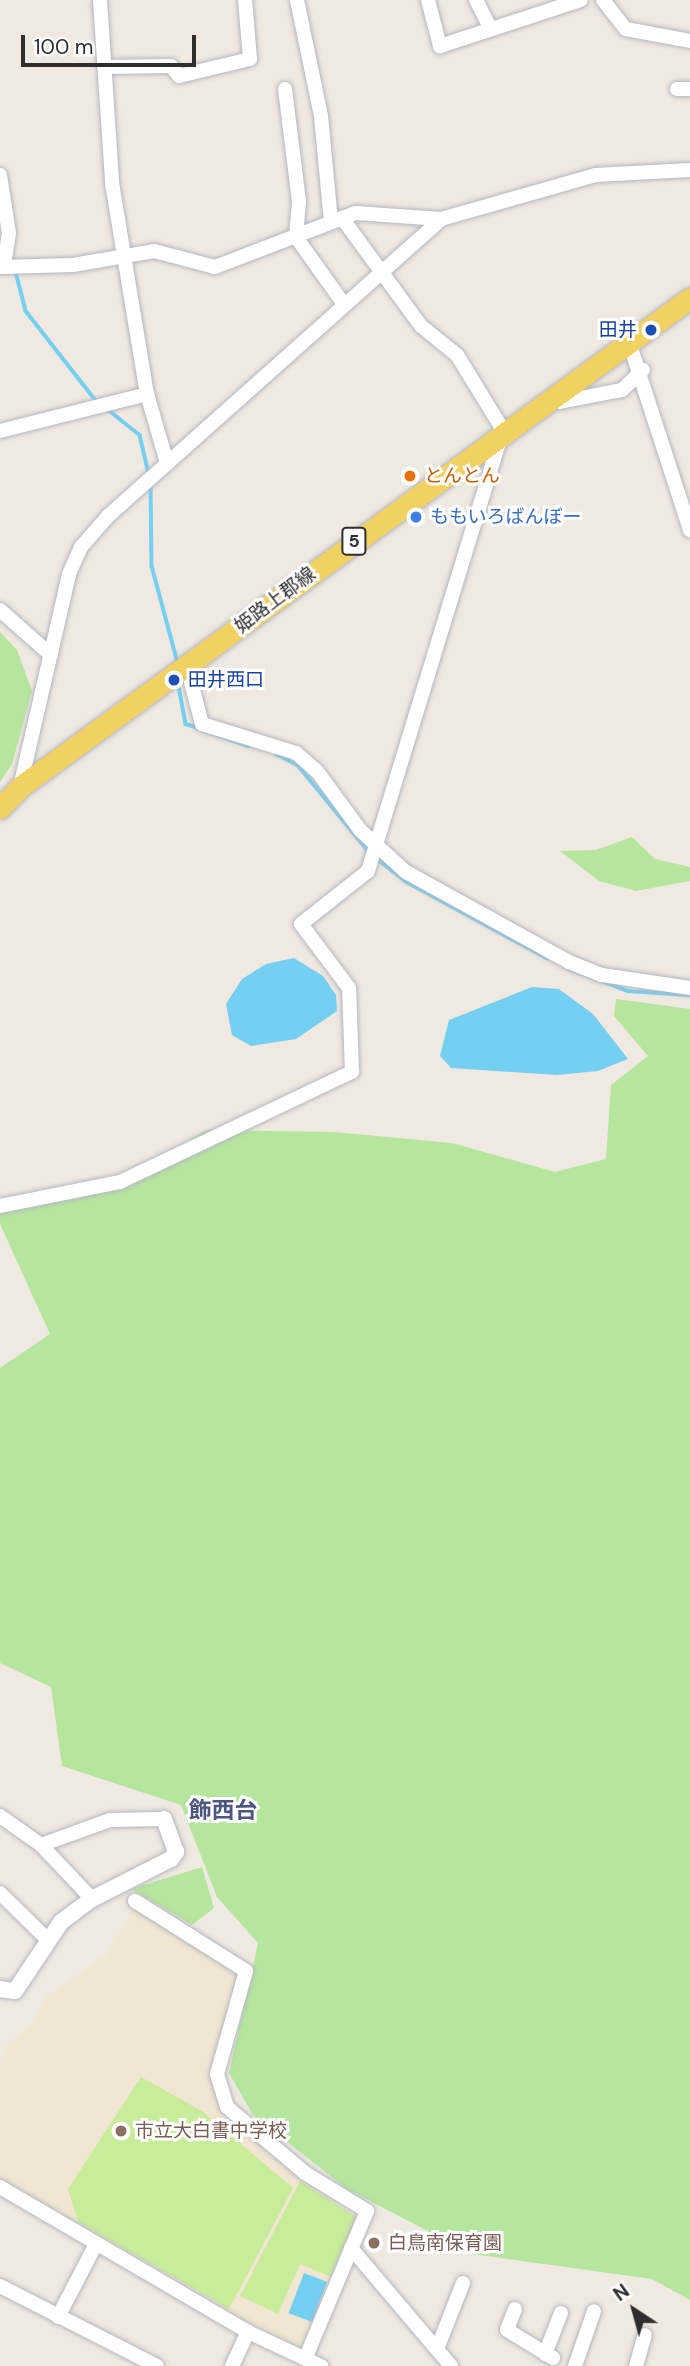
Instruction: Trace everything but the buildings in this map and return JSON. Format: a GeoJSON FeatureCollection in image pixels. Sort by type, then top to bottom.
{"type":"FeatureCollection","features":[{"type":"Feature","properties":{"kind":"main road","name":"姫路上郡線"},"geometry":{"type":"LineString","coordinates":[[0,808],[20,787],[187,667],[503,430],[690,298]]}},
{"type":"Feature","properties":{"kind":"street"},"geometry":{"type":"LineString","coordinates":[[100,0],[112,183],[126,254],[147,394],[167,463]]}},
{"type":"Feature","properties":{"kind":"street"},"geometry":{"type":"LineString","coordinates":[[104,67],[171,66],[179,76],[250,59],[245,0]]}},
{"type":"Feature","properties":{"kind":"street"},"geometry":{"type":"LineString","coordinates":[[0,1206],[120,1182],[352,1072],[349,988],[301,924],[368,871],[503,430],[457,355],[421,326],[337,220],[321,116],[298,0]]}},
{"type":"Feature","properties":{"kind":"street"},"geometry":{"type":"LineString","coordinates":[[429,0],[440,46],[560,3],[581,0]]}},
{"type":"Feature","properties":{"kind":"street"},"geometry":{"type":"LineString","coordinates":[[476,0],[490,28]]}},
{"type":"Feature","properties":{"kind":"street"},"geometry":{"type":"LineString","coordinates":[[603,0],[626,29],[690,41]]}},
{"type":"Feature","properties":{"kind":"street"},"geometry":{"type":"LineString","coordinates":[[285,89],[299,202],[296,237],[343,303]]}},
{"type":"Feature","properties":{"kind":"street"},"geometry":{"type":"LineString","coordinates":[[0,175],[9,233],[1,250],[2,267],[73,265],[154,251],[215,267],[273,240],[296,237],[356,213],[441,219],[595,176],[690,170]]}},
{"type":"Feature","properties":{"kind":"street"},"geometry":{"type":"LineString","coordinates":[[20,787],[51,655],[81,547],[141,486],[343,303],[380,275],[441,219]]}},
{"type":"Feature","properties":{"kind":"street"},"geometry":{"type":"LineString","coordinates":[[629,342],[643,369],[657,439],[690,530]]}},
{"type":"Feature","properties":{"kind":"street"},"geometry":{"type":"LineString","coordinates":[[551,396],[560,401],[622,390],[643,369]]}},
{"type":"Feature","properties":{"kind":"street"},"geometry":{"type":"LineString","coordinates":[[0,432],[147,394]]}},
{"type":"Feature","properties":{"kind":"street"},"geometry":{"type":"LineString","coordinates":[[0,610],[51,655]]}},
{"type":"Feature","properties":{"kind":"street"},"geometry":{"type":"LineString","coordinates":[[187,667],[202,724],[296,753],[375,844],[406,872],[569,962],[602,975],[690,988]]}},
{"type":"Feature","properties":{"kind":"street"},"geometry":{"type":"LineString","coordinates":[[0,1816],[41,1845],[92,1899]]}},
{"type":"Feature","properties":{"kind":"street"},"geometry":{"type":"LineString","coordinates":[[0,1989],[15,1990],[48,1940],[92,1899],[171,1859],[176,1852],[163,1819],[110,1820],[41,1845]]}},
{"type":"Feature","properties":{"kind":"street"},"geometry":{"type":"LineString","coordinates":[[0,1893],[48,1940]]}},
{"type":"Feature","properties":{"kind":"street"},"geometry":{"type":"LineString","coordinates":[[135,1901],[246,1971],[219,2089],[257,2136],[366,2211],[305,2359]]}},
{"type":"Feature","properties":{"kind":"street"},"geometry":{"type":"LineString","coordinates":[[0,2187],[96,2246],[248,2332],[321,2366]]}},
{"type":"Feature","properties":{"kind":"street"},"geometry":{"type":"LineString","coordinates":[[58,2317],[96,2246]]}},
{"type":"Feature","properties":{"kind":"street"},"geometry":{"type":"LineString","coordinates":[[351,2248],[451,2366]]}},
{"type":"Feature","properties":{"kind":"street"},"geometry":{"type":"LineString","coordinates":[[438,2349],[463,2283]]}},
{"type":"Feature","properties":{"kind":"street"},"geometry":{"type":"LineString","coordinates":[[0,2286],[157,2366]]}},
{"type":"Feature","properties":{"kind":"street"},"geometry":{"type":"LineString","coordinates":[[515,2309],[507,2330],[549,2359],[568,2366]]}},
{"type":"Feature","properties":{"kind":"street"},"geometry":{"type":"LineString","coordinates":[[575,2366],[594,2311]]}},
{"type":"Feature","properties":{"kind":"street"},"geometry":{"type":"LineString","coordinates":[[549,2359],[561,2313]]}},
{"type":"Feature","properties":{"kind":"street"},"geometry":{"type":"LineString","coordinates":[[232,2366],[248,2332]]}},
{"type":"Feature","properties":{"kind":"street"},"geometry":{"type":"LineString","coordinates":[[636,2366],[645,2335]]}},
{"type":"Feature","properties":{"kind":"shaded area","name":"市立大白書中学校"},"geometry":{"type":"Polygon","coordinates":[[[134,1909],[239,1976],[212,2074],[215,2097],[231,2120],[290,2172],[359,2217],[304,2351],[174,2284],[0,2179],[0,2062],[6,2046],[31,2025],[45,1998],[107,1954],[134,1909]]]}},
{"type":"Feature","properties":{"kind":"green space"},"geometry":{"type":"Polygon","coordinates":[[[0,632],[17,650],[32,691],[12,764],[0,782],[0,632]]]}},
{"type":"Feature","properties":{"kind":"green space"},"geometry":{"type":"Polygon","coordinates":[[[632,837],[655,859],[690,867],[690,881],[636,891],[599,881],[560,851],[596,850],[632,837]]]}},
{"type":"Feature","properties":{"kind":"green space"},"geometry":{"type":"Polygon","coordinates":[[[616,999],[690,1009],[690,2300],[652,2279],[472,2254],[347,2189],[253,2115],[229,2073],[258,1943],[217,1897],[181,1805],[62,1766],[51,1687],[0,1663],[0,1368],[50,1334],[0,1224],[0,1208],[129,1178],[206,1130],[334,1132],[452,1143],[555,1172],[606,1159],[611,1085],[648,1056],[614,1016],[616,999]]]}},
{"type":"Feature","properties":{"kind":"green space"},"geometry":{"type":"Polygon","coordinates":[[[202,1867],[214,1908],[192,1925],[131,1889],[202,1867]]]}},
{"type":"Feature","properties":{"kind":"green space"},"geometry":{"type":"Polygon","coordinates":[[[141,2077],[202,2111],[293,2188],[229,2309],[78,2222],[68,2189],[141,2077]]]}},
{"type":"Feature","properties":{"kind":"green space"},"geometry":{"type":"Polygon","coordinates":[[[300,2181],[356,2217],[331,2277],[300,2264],[278,2314],[240,2296],[300,2181]]]}},
{"type":"Feature","properties":{"kind":"water"},"geometry":{"type":"Polygon","coordinates":[[[294,958],[323,976],[336,995],[337,1011],[296,1039],[251,1046],[232,1035],[226,1004],[242,979],[266,964],[294,958]]]}},
{"type":"Feature","properties":{"kind":"water"},"geometry":{"type":"Polygon","coordinates":[[[532,987],[559,989],[593,1014],[628,1059],[598,1071],[557,1075],[451,1068],[440,1056],[449,1020],[532,987]]]}},
{"type":"Feature","properties":{"kind":"water"},"geometry":{"type":"Polygon","coordinates":[[[304,2273],[327,2282],[312,2322],[289,2313],[304,2273]]]}},
{"type":"Feature","properties":{"kind":"waterway"},"geometry":{"type":"LineString","coordinates":[[16,272],[26,311],[97,402]]}},
{"type":"Feature","properties":{"kind":"waterway"},"geometry":{"type":"LineString","coordinates":[[106,408],[140,435],[149,474]]}},
{"type":"Feature","properties":{"kind":"waterway"},"geometry":{"type":"LineString","coordinates":[[151,485],[152,566],[178,663]]}},
{"type":"Feature","properties":{"kind":"waterway"},"geometry":{"type":"LineString","coordinates":[[178,681],[186,724],[248,746]]}},
{"type":"Feature","properties":{"kind":"waterway"},"geometry":{"type":"LineString","coordinates":[[276,754],[298,765],[370,853]]}},
{"type":"Feature","properties":{"kind":"waterway"},"geometry":{"type":"LineString","coordinates":[[376,858],[405,881],[547,958]]}},
{"type":"Feature","properties":{"kind":"waterway"},"geometry":{"type":"LineString","coordinates":[[570,969],[628,991],[690,995]]}},
{"type":"Feature","properties":{"kind":"place","name":"田井"},"geometry":{"type":"Point","coordinates":[651,330]}},
{"type":"Feature","properties":{"kind":"place","name":"とんとん"},"geometry":{"type":"Point","coordinates":[410,476]}},
{"type":"Feature","properties":{"kind":"place","name":"ももいろばんぼー"},"geometry":{"type":"Point","coordinates":[416,517]}},
{"type":"Feature","properties":{"kind":"place","name":"田井西口"},"geometry":{"type":"Point","coordinates":[174,680]}},
{"type":"Feature","properties":{"kind":"place","name":"市立大白書中学校"},"geometry":{"type":"Point","coordinates":[121,2131]}},
{"type":"Feature","properties":{"kind":"place","name":"白鳥南保育園"},"geometry":{"type":"Point","coordinates":[374,2243]}},
{"type":"Feature","properties":{"kind":"district","name":"飾西台"},"geometry":{"type":"Point","coordinates":[223,1810]}}]}
